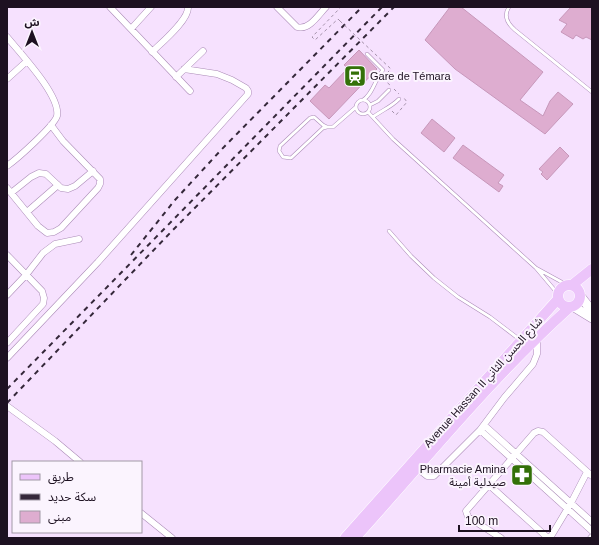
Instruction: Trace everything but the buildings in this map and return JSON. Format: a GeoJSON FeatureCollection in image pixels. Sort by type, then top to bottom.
{"type":"FeatureCollection","features":[{"type":"Feature","properties":{"kind":"main road","name":"Avenue Hassan II شارع الحسن الثاني"},"geometry":{"type":"LineString","coordinates":[[575,290],[592,270]]}},
{"type":"Feature","properties":{"kind":"main road","name":"Avenue Hassan II شارع الحسن الثاني"},"geometry":{"type":"LineString","coordinates":[[575,290],[592,274]]}},
{"type":"Feature","properties":{"kind":"main road","name":"Avenue Hassan II شارع الحسن الثاني"},"geometry":{"type":"LineString","coordinates":[[345,538],[521,341],[558,296],[563,287],[575,290]]}},
{"type":"Feature","properties":{"kind":"main road","name":"Avenue Hassan II شارع الحسن الثاني"},"geometry":{"type":"LineString","coordinates":[[355,538],[417,468],[537,338],[571,307],[579,303],[575,290]]}},
{"type":"Feature","properties":{"kind":"main road"},"geometry":{"type":"LineString","coordinates":[[575,290],[592,311]]}},
{"type":"Feature","properties":{"kind":"main road"},"geometry":{"type":"LineString","coordinates":[[558,296],[562,305],[571,307],[592,318]]}},
{"type":"Feature","properties":{"kind":"street"},"geometry":{"type":"LineString","coordinates":[[110,7],[190,91]]}},
{"type":"Feature","properties":{"kind":"street"},"geometry":{"type":"LineString","coordinates":[[131,29],[151,7]]}},
{"type":"Feature","properties":{"kind":"street"},"geometry":{"type":"LineString","coordinates":[[152,52],[183,20],[188,12],[188,7]]}},
{"type":"Feature","properties":{"kind":"street"},"geometry":{"type":"LineString","coordinates":[[277,7],[297,27],[300,28],[308,25],[326,7]]}},
{"type":"Feature","properties":{"kind":"street"},"geometry":{"type":"LineString","coordinates":[[7,37],[53,96],[57,108],[56,118],[50,125],[23,153],[7,166]]}},
{"type":"Feature","properties":{"kind":"street"},"geometry":{"type":"LineString","coordinates":[[176,77],[203,51]]}},
{"type":"Feature","properties":{"kind":"street"},"geometry":{"type":"LineString","coordinates":[[7,79],[27,61]]}},
{"type":"Feature","properties":{"kind":"street"},"geometry":{"type":"LineString","coordinates":[[7,358],[98,262],[248,94],[246,88],[224,76],[184,69]]}},
{"type":"Feature","properties":{"kind":"street"},"geometry":{"type":"LineString","coordinates":[[7,188],[38,226],[48,233],[54,232],[61,228],[100,184],[100,179],[93,170],[63,141],[50,125]]}},
{"type":"Feature","properties":{"kind":"street"},"geometry":{"type":"LineString","coordinates":[[11,193],[31,177],[39,173],[46,174],[61,188],[68,189],[75,186],[93,170]]}},
{"type":"Feature","properties":{"kind":"street"},"geometry":{"type":"LineString","coordinates":[[27,212],[58,185]]}},
{"type":"Feature","properties":{"kind":"street"},"geometry":{"type":"LineString","coordinates":[[7,295],[26,275],[42,253],[55,244],[79,239]]}},
{"type":"Feature","properties":{"kind":"street"},"geometry":{"type":"LineString","coordinates":[[7,255],[42,292],[44,298],[43,304],[7,343]]}},
{"type":"Feature","properties":{"kind":"street"},"geometry":{"type":"LineString","coordinates":[[417,468],[427,476],[434,476],[482,428],[504,398],[533,364],[537,354],[537,338]]}},
{"type":"Feature","properties":{"kind":"street"},"geometry":{"type":"LineString","coordinates":[[7,406],[79,461]]}},
{"type":"Feature","properties":{"kind":"street"},"geometry":{"type":"LineString","coordinates":[[482,428],[516,453],[592,522]]}},
{"type":"Feature","properties":{"kind":"street"},"geometry":{"type":"LineString","coordinates":[[482,428],[511,458],[592,531]]}},
{"type":"Feature","properties":{"kind":"street"},"geometry":{"type":"LineString","coordinates":[[488,484],[549,538],[590,474],[541,431],[534,433],[488,484],[469,507],[466,513],[468,517],[501,538]]}},
{"type":"Feature","properties":{"kind":"street"},"geometry":{"type":"LineString","coordinates":[[142,514],[172,538]]}},
{"type":"Feature","properties":{"kind":"lane"},"geometry":{"type":"LineString","coordinates":[[509,7],[507,9],[506,16],[509,24],[592,92]]}},
{"type":"Feature","properties":{"kind":"lane"},"geometry":{"type":"LineString","coordinates":[[327,127],[314,117],[310,118],[282,144],[279,151],[283,157],[291,158],[323,128],[335,126],[356,107],[357,103],[366,98],[373,88],[378,75],[383,70],[367,54]]}},
{"type":"Feature","properties":{"kind":"lane"},"geometry":{"type":"LineString","coordinates":[[370,105],[378,101],[389,90]]}},
{"type":"Feature","properties":{"kind":"lane"},"geometry":{"type":"LineString","coordinates":[[373,118],[399,99]]}},
{"type":"Feature","properties":{"kind":"lane"},"geometry":{"type":"LineString","coordinates":[[363,100],[370,105]]}},
{"type":"Feature","properties":{"kind":"lane"},"geometry":{"type":"LineString","coordinates":[[368,112],[370,110],[370,105]]}},
{"type":"Feature","properties":{"kind":"lane"},"geometry":{"type":"LineString","coordinates":[[356,107],[359,113],[362,114],[368,112]]}},
{"type":"Feature","properties":{"kind":"lane"},"geometry":{"type":"LineString","coordinates":[[368,112],[393,139],[536,268],[558,296]]}},
{"type":"Feature","properties":{"kind":"lane"},"geometry":{"type":"LineString","coordinates":[[389,231],[411,256],[434,278],[490,317],[521,341]]}},
{"type":"Feature","properties":{"kind":"lane"},"geometry":{"type":"LineString","coordinates":[[536,268],[575,290]]}},
{"type":"Feature","properties":{"kind":"path"},"geometry":{"type":"LineString","coordinates":[[341,7],[312,37],[315,40],[338,19],[391,69],[386,74]]}},
{"type":"Feature","properties":{"kind":"path"},"geometry":{"type":"LineString","coordinates":[[382,78],[407,102],[396,114],[388,108]]}},
{"type":"Feature","properties":{"kind":"railway"},"geometry":{"type":"LineString","coordinates":[[131,255],[175,200],[221,150],[362,7]]}},
{"type":"Feature","properties":{"kind":"railway"},"geometry":{"type":"LineString","coordinates":[[7,389],[382,7]]}},
{"type":"Feature","properties":{"kind":"railway"},"geometry":{"type":"LineString","coordinates":[[7,403],[171,232],[394,7]]}},
{"type":"Feature","properties":{"kind":"place","name":"Gare de Témara"},"geometry":{"type":"Point","coordinates":[355,76]}},
{"type":"Feature","properties":{"kind":"place","name":"Pharmacie Amina صيدلية أمينة"},"geometry":{"type":"Point","coordinates":[522,475]}}]}
